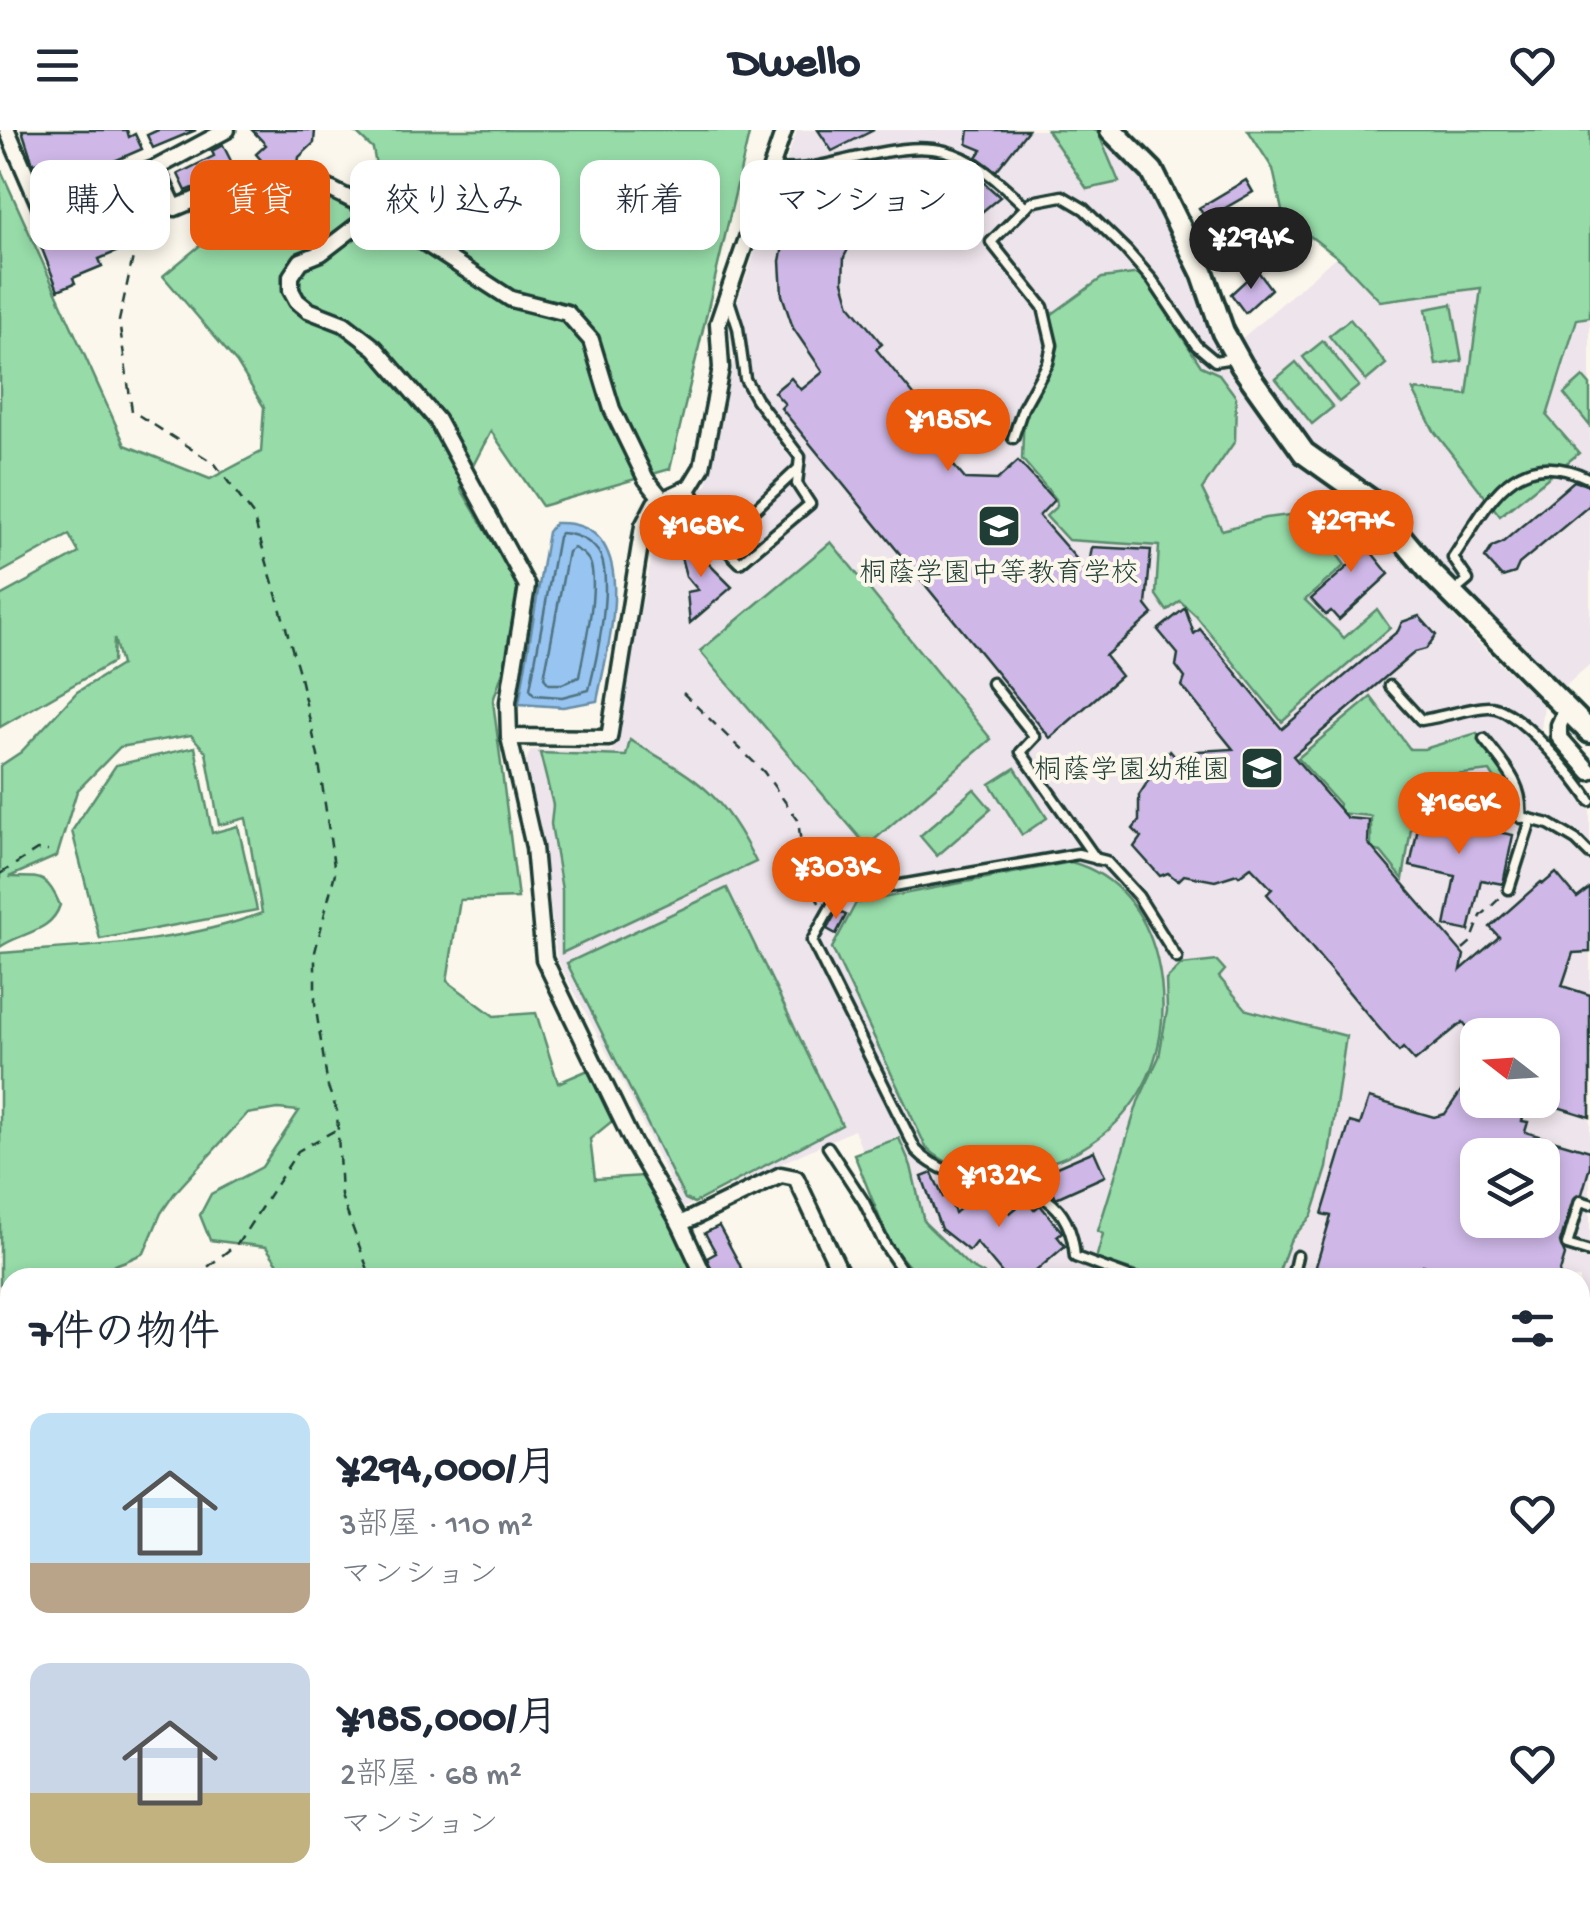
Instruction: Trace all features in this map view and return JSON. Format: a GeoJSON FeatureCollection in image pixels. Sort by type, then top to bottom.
{"type":"FeatureCollection","features":[{"type":"Feature","properties":{"kind":"street"},"geometry":{"type":"LineString","coordinates":[[7,130],[30,183]]}},
{"type":"Feature","properties":{"kind":"street"},"geometry":{"type":"LineString","coordinates":[[170,161],[227,130]]}},
{"type":"Feature","properties":{"kind":"street"},"geometry":{"type":"LineString","coordinates":[[773,160],[784,130]]}},
{"type":"Feature","properties":{"kind":"street"},"geometry":{"type":"LineString","coordinates":[[1112,130],[1152,171],[1203,274],[1223,332],[1237,358],[1304,453],[1370,500],[1450,594],[1590,732]]}},
{"type":"Feature","properties":{"kind":"street"},"geometry":{"type":"LineString","coordinates":[[170,197],[175,208],[247,178],[268,178],[320,184],[350,199]]}},
{"type":"Feature","properties":{"kind":"street"},"geometry":{"type":"LineString","coordinates":[[350,232],[321,254],[301,261],[290,276],[291,290],[308,310],[344,324],[375,348],[437,420],[526,586],[508,702],[509,737],[534,847],[544,959],[633,1143],[700,1268]]}},
{"type":"Feature","properties":{"kind":"street"},"geometry":{"type":"LineString","coordinates":[[436,250],[510,299],[567,312],[591,340],[612,409],[646,478],[663,500]]}},
{"type":"Feature","properties":{"kind":"street"},"geometry":{"type":"LineString","coordinates":[[509,737],[609,738],[642,526],[656,503],[690,487],[702,467],[721,368],[718,323],[743,250]]}},
{"type":"Feature","properties":{"kind":"street"},"geometry":{"type":"LineString","coordinates":[[1567,708],[1559,725],[1559,737],[1590,772]]}},
{"type":"Feature","properties":{"kind":"street"},"geometry":{"type":"LineString","coordinates":[[680,1224],[781,1174],[796,1178],[838,1268]]}},
{"type":"Feature","properties":{"kind":"lane"},"geometry":{"type":"LineString","coordinates":[[850,160],[927,146],[969,160]]}},
{"type":"Feature","properties":{"kind":"lane"},"geometry":{"type":"LineString","coordinates":[[984,170],[1026,207]]}},
{"type":"Feature","properties":{"kind":"lane"},"geometry":{"type":"LineString","coordinates":[[1014,438],[1023,408],[1048,363],[1052,345],[1043,307],[991,242],[1031,202],[1062,196],[1084,209],[1153,281],[1196,345],[1215,360],[1237,358]]}},
{"type":"Feature","properties":{"kind":"lane"},"geometry":{"type":"LineString","coordinates":[[720,526],[720,542],[740,563],[810,504],[797,484],[800,457],[745,379],[738,328],[728,295]]}},
{"type":"Feature","properties":{"kind":"lane"},"geometry":{"type":"LineString","coordinates":[[1450,594],[1468,580],[1454,558],[1498,489],[1529,468],[1572,470],[1590,479]]}},
{"type":"Feature","properties":{"kind":"lane"},"geometry":{"type":"LineString","coordinates":[[690,487],[701,510],[720,526],[738,525],[799,469]]}},
{"type":"Feature","properties":{"kind":"lane"},"geometry":{"type":"LineString","coordinates":[[992,683],[1035,738],[1020,752],[1096,858]]}},
{"type":"Feature","properties":{"kind":"lane"},"geometry":{"type":"LineString","coordinates":[[1390,686],[1421,720],[1491,706],[1510,714],[1528,728],[1590,801]]}},
{"type":"Feature","properties":{"kind":"lane"},"geometry":{"type":"LineString","coordinates":[[1484,739],[1514,778],[1523,800],[1521,818]]}},
{"type":"Feature","properties":{"kind":"lane"},"geometry":{"type":"LineString","coordinates":[[1442,782],[1488,799],[1506,813],[1550,824],[1590,854]]}},
{"type":"Feature","properties":{"kind":"lane"},"geometry":{"type":"LineString","coordinates":[[1509,889],[1531,820]]}},
{"type":"Feature","properties":{"kind":"lane"},"geometry":{"type":"LineString","coordinates":[[1105,1268],[1075,1257],[1073,1232],[1047,1200],[1024,1186],[950,1174],[916,1150],[812,941],[837,896],[1078,854],[1106,861],[1138,896],[1177,958]]}},
{"type":"Feature","properties":{"kind":"lane"},"geometry":{"type":"LineString","coordinates":[[828,1147],[900,1268]]}},
{"type":"Feature","properties":{"kind":"lane"},"geometry":{"type":"LineString","coordinates":[[1590,1204],[1580,1201],[1567,1245],[1590,1252]]}},
{"type":"Feature","properties":{"kind":"lane"},"geometry":{"type":"LineString","coordinates":[[1294,1268],[1297,1256]]}},
{"type":"Feature","properties":{"kind":"path"},"geometry":{"type":"LineString","coordinates":[[175,208],[135,248],[119,321],[132,411],[215,464],[253,516],[298,669],[318,756],[334,873],[315,952],[315,1003],[328,1087],[337,1111],[342,1160],[340,1196],[367,1268]]}},
{"type":"Feature","properties":{"kind":"path"},"geometry":{"type":"LineString","coordinates":[[682,694],[764,772],[798,820],[803,860],[824,918]]}},
{"type":"Feature","properties":{"kind":"path"},"geometry":{"type":"LineString","coordinates":[[0,874],[37,850],[48,852]]}},
{"type":"Feature","properties":{"kind":"path"},"geometry":{"type":"LineString","coordinates":[[1463,949],[1471,942],[1481,916],[1509,889]]}},
{"type":"Feature","properties":{"kind":"path"},"geometry":{"type":"LineString","coordinates":[[206,1268],[238,1242],[298,1151],[341,1127]]}},
{"type":"Feature","properties":{"kind":"shaded area"},"geometry":{"type":"Polygon","coordinates":[[[797,130],[1091,130],[1153,187],[1220,351],[1296,463],[1362,511],[1466,631],[1544,706],[1541,729],[1590,791],[1590,1268],[927,1268],[894,1229],[854,1130],[683,1208],[557,959],[541,830],[526,761],[531,750],[612,751],[661,512],[707,485],[734,360],[729,327],[756,250],[984,250],[984,160],[787,160],[797,130]]]}},
{"type":"Feature","properties":{"kind":"shaded area"},"geometry":{"type":"Polygon","coordinates":[[[1371,226],[1590,292],[1590,664],[1561,690],[1307,445],[1239,341],[1371,226]]]}},
{"type":"Feature","properties":{"kind":"green space"},"geometry":{"type":"Polygon","coordinates":[[[353,130],[750,130],[670,469],[542,506],[491,431],[461,489],[520,588],[513,641],[493,701],[518,898],[460,900],[447,981],[494,1016],[536,1013],[558,1083],[593,1068],[616,1118],[590,1139],[595,1179],[644,1176],[706,1268],[281,1268],[266,1247],[210,1240],[200,1215],[211,1194],[262,1167],[299,1111],[278,1109],[247,1114],[174,1194],[144,1253],[105,1268],[0,1268],[0,953],[166,937],[262,913],[246,818],[219,825],[206,752],[191,735],[120,747],[77,791],[57,856],[9,877],[46,882],[60,905],[56,914],[43,927],[0,947],[0,766],[21,752],[77,692],[121,665],[114,638],[113,662],[0,727],[0,596],[79,553],[69,535],[0,573],[0,168],[30,234],[30,250],[37,250],[125,445],[210,479],[261,452],[264,407],[237,363],[163,276],[194,250],[330,250],[330,201],[350,195],[350,250],[560,250],[560,160],[375,160],[373,149],[353,130]]]}},
{"type":"Feature","properties":{"kind":"green space"},"geometry":{"type":"Polygon","coordinates":[[[1047,130],[1097,130],[1119,182],[1087,189],[1047,130]]]}},
{"type":"Feature","properties":{"kind":"green space"},"geometry":{"type":"Polygon","coordinates":[[[1248,130],[1590,130],[1590,317],[1577,319],[1547,416],[1579,453],[1500,516],[1434,431],[1413,390],[1467,395],[1481,288],[1380,301],[1341,260],[1283,215],[1273,169],[1248,130]]]}},
{"type":"Feature","properties":{"kind":"green space"},"geometry":{"type":"Polygon","coordinates":[[[1141,273],[1201,366],[1219,374],[1236,397],[1235,441],[1202,489],[1222,530],[1265,518],[1306,513],[1345,565],[1305,600],[1344,638],[1377,609],[1390,628],[1282,722],[1196,616],[1180,601],[1167,611],[1156,595],[1159,546],[1068,540],[1046,516],[1057,506],[1056,499],[1022,459],[1024,412],[1053,358],[1048,317],[1102,278],[1141,273]]]}},
{"type":"Feature","properties":{"kind":"green space"},"geometry":{"type":"Polygon","coordinates":[[[1452,304],[1462,361],[1436,365],[1426,309],[1452,304]]]}},
{"type":"Feature","properties":{"kind":"green space"},"geometry":{"type":"Polygon","coordinates":[[[1350,319],[1386,364],[1366,381],[1329,336],[1350,319]]]}},
{"type":"Feature","properties":{"kind":"green space"},"geometry":{"type":"Polygon","coordinates":[[[1323,341],[1359,386],[1339,402],[1303,357],[1323,341]]]}},
{"type":"Feature","properties":{"kind":"green space"},"geometry":{"type":"Polygon","coordinates":[[[1296,362],[1333,407],[1312,424],[1276,379],[1296,362]]]}},
{"type":"Feature","properties":{"kind":"green space"},"geometry":{"type":"Polygon","coordinates":[[[1583,377],[1590,385],[1590,426],[1564,394],[1583,377]]]}},
{"type":"Feature","properties":{"kind":"green space"},"geometry":{"type":"Polygon","coordinates":[[[831,542],[991,739],[867,846],[700,651],[831,542]]]}},
{"type":"Feature","properties":{"kind":"green space"},"geometry":{"type":"Polygon","coordinates":[[[1371,697],[1410,749],[1424,749],[1477,733],[1480,742],[1493,748],[1496,762],[1517,794],[1509,802],[1490,771],[1419,779],[1403,879],[1381,852],[1371,850],[1371,816],[1337,813],[1339,804],[1298,758],[1371,697]]]}},
{"type":"Feature","properties":{"kind":"green space"},"geometry":{"type":"Polygon","coordinates":[[[630,740],[705,789],[731,818],[756,862],[562,953],[562,890],[551,824],[553,805],[540,753],[626,756],[630,740]]]}},
{"type":"Feature","properties":{"kind":"green space"},"geometry":{"type":"Polygon","coordinates":[[[195,747],[212,833],[238,826],[257,910],[100,939],[72,831],[116,765],[195,747]]]}},
{"type":"Feature","properties":{"kind":"green space"},"geometry":{"type":"Polygon","coordinates":[[[1015,768],[1047,818],[1022,835],[990,784],[1015,768]]]}},
{"type":"Feature","properties":{"kind":"green space"},"geometry":{"type":"Polygon","coordinates":[[[974,789],[991,809],[937,856],[920,836],[974,789]]]}},
{"type":"Feature","properties":{"kind":"green space"},"geometry":{"type":"Polygon","coordinates":[[[1071,862],[1116,886],[1146,926],[1157,959],[1162,998],[1160,1036],[1151,1070],[1134,1101],[1112,1127],[1083,1148],[1049,1163],[987,1172],[944,1161],[926,1147],[832,948],[856,903],[1071,862]]]}},
{"type":"Feature","properties":{"kind":"green space"},"geometry":{"type":"Polygon","coordinates":[[[727,888],[842,1125],[694,1203],[685,1199],[567,963],[727,888]]]}},
{"type":"Feature","properties":{"kind":"green space"},"geometry":{"type":"Polygon","coordinates":[[[1217,961],[1225,970],[1219,977],[1247,1010],[1346,1036],[1327,1168],[1312,1215],[1290,1241],[1280,1268],[1124,1268],[1096,1259],[1103,1234],[1098,1231],[1138,1102],[1159,1057],[1167,1011],[1166,980],[1181,965],[1217,961]]]}},
{"type":"Feature","properties":{"kind":"green space"},"geometry":{"type":"Polygon","coordinates":[[[899,1138],[911,1166],[924,1222],[973,1268],[910,1268],[890,1244],[854,1154],[899,1138]]]}},
{"type":"Feature","properties":{"kind":"water"},"geometry":{"type":"Polygon","coordinates":[[[555,523],[584,527],[602,542],[611,564],[614,591],[608,650],[597,701],[563,707],[519,704],[548,532],[555,523]]]}},
{"type":"Feature","properties":{"kind":"building"},"geometry":{"type":"Polygon","coordinates":[[[22,130],[127,130],[129,137],[135,134],[142,149],[116,160],[32,160],[22,130]]]}},
{"type":"Feature","properties":{"kind":"building"},"geometry":{"type":"Polygon","coordinates":[[[158,130],[196,130],[153,148],[147,135],[158,130]]]}},
{"type":"Feature","properties":{"kind":"building"},"geometry":{"type":"Polygon","coordinates":[[[252,130],[315,130],[314,143],[299,160],[261,160],[256,154],[266,145],[252,130]]]}},
{"type":"Feature","properties":{"kind":"building"},"geometry":{"type":"Polygon","coordinates":[[[818,130],[874,130],[832,151],[818,130]]]}},
{"type":"Feature","properties":{"kind":"building"},"geometry":{"type":"Polygon","coordinates":[[[969,130],[1028,130],[996,171],[977,157],[982,150],[967,144],[969,130]]]}},
{"type":"Feature","properties":{"kind":"building"},"geometry":{"type":"Polygon","coordinates":[[[223,145],[230,160],[206,160],[214,156],[212,151],[223,145]]]}},
{"type":"Feature","properties":{"kind":"building"},"geometry":{"type":"Polygon","coordinates":[[[190,168],[190,189],[186,191],[178,174],[190,168]]]}},
{"type":"Feature","properties":{"kind":"building"},"geometry":{"type":"Polygon","coordinates":[[[1246,180],[1253,192],[1206,219],[1199,208],[1246,180]]]}},
{"type":"Feature","properties":{"kind":"building"},"geometry":{"type":"Polygon","coordinates":[[[984,183],[1000,197],[984,210],[984,183]]]}},
{"type":"Feature","properties":{"kind":"building"},"geometry":{"type":"Polygon","coordinates":[[[42,250],[118,250],[99,259],[102,266],[73,278],[75,283],[58,290],[42,250]]]}},
{"type":"Feature","properties":{"kind":"building"},"geometry":{"type":"Polygon","coordinates":[[[782,250],[848,250],[843,281],[850,305],[882,344],[876,349],[960,451],[949,460],[965,479],[997,480],[1018,461],[1054,500],[1039,516],[1088,572],[1092,547],[1151,550],[1146,605],[1153,614],[1105,656],[1121,676],[1050,738],[781,408],[785,404],[774,392],[791,378],[801,390],[823,372],[793,328],[782,295],[782,250]]]}},
{"type":"Feature","properties":{"kind":"building"},"geometry":{"type":"Polygon","coordinates":[[[1257,270],[1271,289],[1245,313],[1231,294],[1257,270]]]}},
{"type":"Feature","properties":{"kind":"building"},"geometry":{"type":"Polygon","coordinates":[[[1574,481],[1590,486],[1590,505],[1519,564],[1515,573],[1502,577],[1485,558],[1492,547],[1502,543],[1574,481]]]}},
{"type":"Feature","properties":{"kind":"building"},"geometry":{"type":"Polygon","coordinates":[[[1347,522],[1389,574],[1339,620],[1331,611],[1326,615],[1311,599],[1352,563],[1330,538],[1347,522]]]}},
{"type":"Feature","properties":{"kind":"building"},"geometry":{"type":"Polygon","coordinates":[[[698,541],[703,558],[732,587],[690,623],[687,592],[698,590],[686,576],[678,546],[698,541]]]}},
{"type":"Feature","properties":{"kind":"building"},"geometry":{"type":"Polygon","coordinates":[[[1185,608],[1194,634],[1200,629],[1282,729],[1398,631],[1402,622],[1419,616],[1436,635],[1426,649],[1415,652],[1293,756],[1347,818],[1369,820],[1368,843],[1464,955],[1461,970],[1499,937],[1490,927],[1541,882],[1556,873],[1577,898],[1590,888],[1590,952],[1573,953],[1562,986],[1590,995],[1590,1117],[1560,1108],[1560,1018],[1460,1018],[1460,1024],[1415,1061],[1403,1048],[1399,1052],[1267,894],[1272,889],[1251,867],[1239,876],[1215,881],[1184,875],[1178,881],[1168,873],[1160,876],[1134,847],[1141,837],[1133,829],[1139,821],[1139,795],[1152,775],[1149,767],[1170,751],[1176,758],[1198,751],[1233,749],[1182,686],[1185,678],[1176,666],[1178,654],[1158,630],[1185,608]]]}},
{"type":"Feature","properties":{"kind":"building"},"geometry":{"type":"Polygon","coordinates":[[[1427,785],[1446,793],[1440,821],[1513,835],[1503,884],[1481,880],[1469,931],[1445,926],[1455,876],[1410,866],[1427,785]]]}},
{"type":"Feature","properties":{"kind":"building"},"geometry":{"type":"Polygon","coordinates":[[[837,911],[846,915],[836,934],[827,929],[837,911]]]}},
{"type":"Feature","properties":{"kind":"building"},"geometry":{"type":"Polygon","coordinates":[[[1460,1092],[1460,1118],[1523,1118],[1528,1122],[1525,1132],[1546,1138],[1460,1138],[1460,1238],[1560,1238],[1560,1142],[1590,1151],[1582,1194],[1573,1199],[1560,1243],[1565,1255],[1561,1268],[1315,1268],[1331,1216],[1322,1214],[1350,1122],[1360,1125],[1369,1098],[1434,1117],[1445,1114],[1460,1092]]]}},
{"type":"Feature","properties":{"kind":"building"},"geometry":{"type":"Polygon","coordinates":[[[1094,1151],[1105,1176],[1056,1198],[1045,1172],[1094,1151]]]}},
{"type":"Feature","properties":{"kind":"building"},"geometry":{"type":"Polygon","coordinates":[[[932,1173],[955,1213],[985,1188],[1010,1213],[1026,1200],[1034,1210],[1040,1205],[1062,1232],[1057,1236],[1065,1246],[1040,1268],[998,1268],[976,1242],[969,1251],[941,1229],[922,1177],[932,1173]]]}},
{"type":"Feature","properties":{"kind":"building"},"geometry":{"type":"Polygon","coordinates":[[[719,1226],[741,1268],[711,1268],[707,1258],[716,1253],[705,1233],[719,1226]]]}},
{"type":"Feature","properties":{"kind":"place","name":"桐蔭学園中等教育学校"},"geometry":{"type":"Point","coordinates":[999,526]}},
{"type":"Feature","properties":{"kind":"place","name":"桐蔭学園幼稚園"},"geometry":{"type":"Point","coordinates":[1262,768]}}]}
